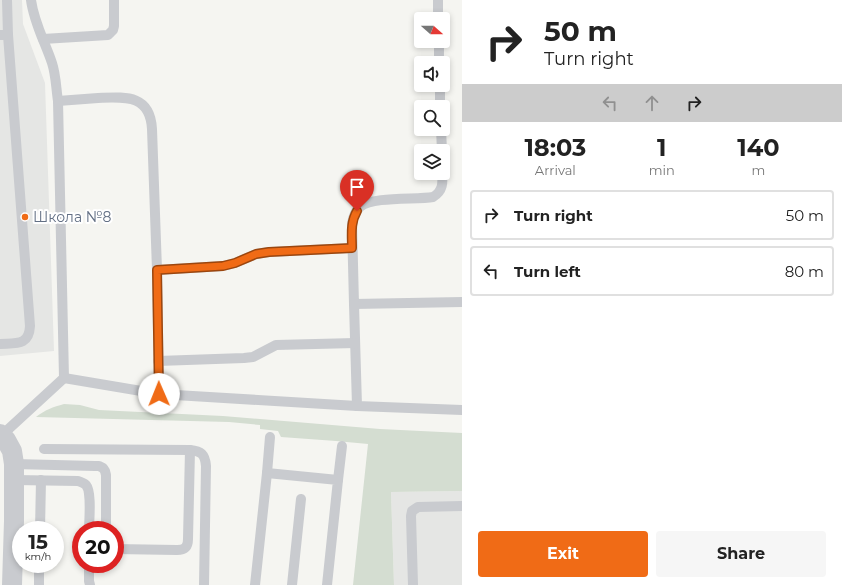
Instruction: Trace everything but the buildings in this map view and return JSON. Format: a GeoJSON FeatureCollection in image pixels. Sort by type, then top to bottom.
{"type":"FeatureCollection","features":[{"type":"Feature","properties":{"kind":"street"},"geometry":{"type":"LineString","coordinates":[[1,435],[6,440],[12,451],[14,472],[12,585]]}},
{"type":"Feature","properties":{"kind":"lane"},"geometry":{"type":"LineString","coordinates":[[0,344],[21,342],[30,334],[4,35],[7,0]]}},
{"type":"Feature","properties":{"kind":"lane"},"geometry":{"type":"LineString","coordinates":[[1,435],[64,378],[58,101],[54,70],[33,13],[31,0]]}},
{"type":"Feature","properties":{"kind":"lane"},"geometry":{"type":"LineString","coordinates":[[42,39],[108,35],[113,30],[114,26],[114,0]]}},
{"type":"Feature","properties":{"kind":"lane"},"geometry":{"type":"LineString","coordinates":[[438,0],[438,12]]}},
{"type":"Feature","properties":{"kind":"lane"},"geometry":{"type":"LineString","coordinates":[[58,101],[126,98],[138,102],[147,110],[151,122],[157,270],[159,394]]}},
{"type":"Feature","properties":{"kind":"lane"},"geometry":{"type":"LineString","coordinates":[[357,406],[352,248],[353,217],[360,207],[378,200],[434,198],[440,192],[442,180]]}},
{"type":"Feature","properties":{"kind":"lane"},"geometry":{"type":"LineString","coordinates":[[157,270],[223,266],[235,263],[256,254],[269,252],[352,248]]}},
{"type":"Feature","properties":{"kind":"lane"},"geometry":{"type":"LineString","coordinates":[[354,304],[462,302]]}},
{"type":"Feature","properties":{"kind":"lane"},"geometry":{"type":"LineString","coordinates":[[158,361],[244,358],[253,357],[276,346],[355,342]]}},
{"type":"Feature","properties":{"kind":"lane"},"geometry":{"type":"LineString","coordinates":[[64,378],[159,394],[357,406],[462,410]]}},
{"type":"Feature","properties":{"kind":"lane"},"geometry":{"type":"LineString","coordinates":[[255,585],[270,437]]}},
{"type":"Feature","properties":{"kind":"lane"},"geometry":{"type":"LineString","coordinates":[[327,585],[342,446]]}},
{"type":"Feature","properties":{"kind":"lane"},"geometry":{"type":"LineString","coordinates":[[44,449],[200,451],[206,461],[204,585]]}},
{"type":"Feature","properties":{"kind":"lane"},"geometry":{"type":"LineString","coordinates":[[124,549],[181,550],[187,546],[190,450]]}},
{"type":"Feature","properties":{"kind":"lane"},"geometry":{"type":"LineString","coordinates":[[14,472],[95,466],[103,468],[105,471],[106,480],[106,521]]}},
{"type":"Feature","properties":{"kind":"lane"},"geometry":{"type":"LineString","coordinates":[[14,472],[42,480],[78,481],[85,484],[88,487],[89,495],[89,521]]}},
{"type":"Feature","properties":{"kind":"lane"},"geometry":{"type":"LineString","coordinates":[[267,473],[338,480]]}},
{"type":"Feature","properties":{"kind":"lane"},"geometry":{"type":"LineString","coordinates":[[40,521],[42,480]]}},
{"type":"Feature","properties":{"kind":"lane"},"geometry":{"type":"LineString","coordinates":[[292,585],[301,499]]}},
{"type":"Feature","properties":{"kind":"lane"},"geometry":{"type":"LineString","coordinates":[[413,585],[412,511],[418,507],[462,506]]}},
{"type":"Feature","properties":{"kind":"lane"},"geometry":{"type":"LineString","coordinates":[[39,573],[39,585]]}},
{"type":"Feature","properties":{"kind":"lane"},"geometry":{"type":"LineString","coordinates":[[88,573],[90,585]]}},
{"type":"Feature","properties":{"kind":"shaded area","name":"Школа №8"},"geometry":{"type":"Polygon","coordinates":[[[0,0],[22,0],[23,24],[45,83],[54,351],[0,356],[0,0]]]}},
{"type":"Feature","properties":{"kind":"shaded area"},"geometry":{"type":"Polygon","coordinates":[[[64,404],[80,405],[99,410],[223,416],[380,429],[462,433],[462,491],[391,492],[394,585],[353,585],[368,444],[281,437],[278,431],[260,429],[260,425],[229,422],[36,417],[49,409],[64,404]]]}},
{"type":"Feature","properties":{"kind":"shaded area"},"geometry":{"type":"Polygon","coordinates":[[[462,491],[462,585],[394,585],[391,492],[462,491]]]}},
{"type":"Feature","properties":{"kind":"place","name":"Школа №8"},"geometry":{"type":"Point","coordinates":[25,217]}},
{"type":"Feature","properties":{"kind":"route"},"geometry":{"type":"LineString","coordinates":[[159,394],[157,270],[217,267],[229,265],[256,254],[269,252],[352,248],[352,224],[353,217],[357,211]]}}]}
